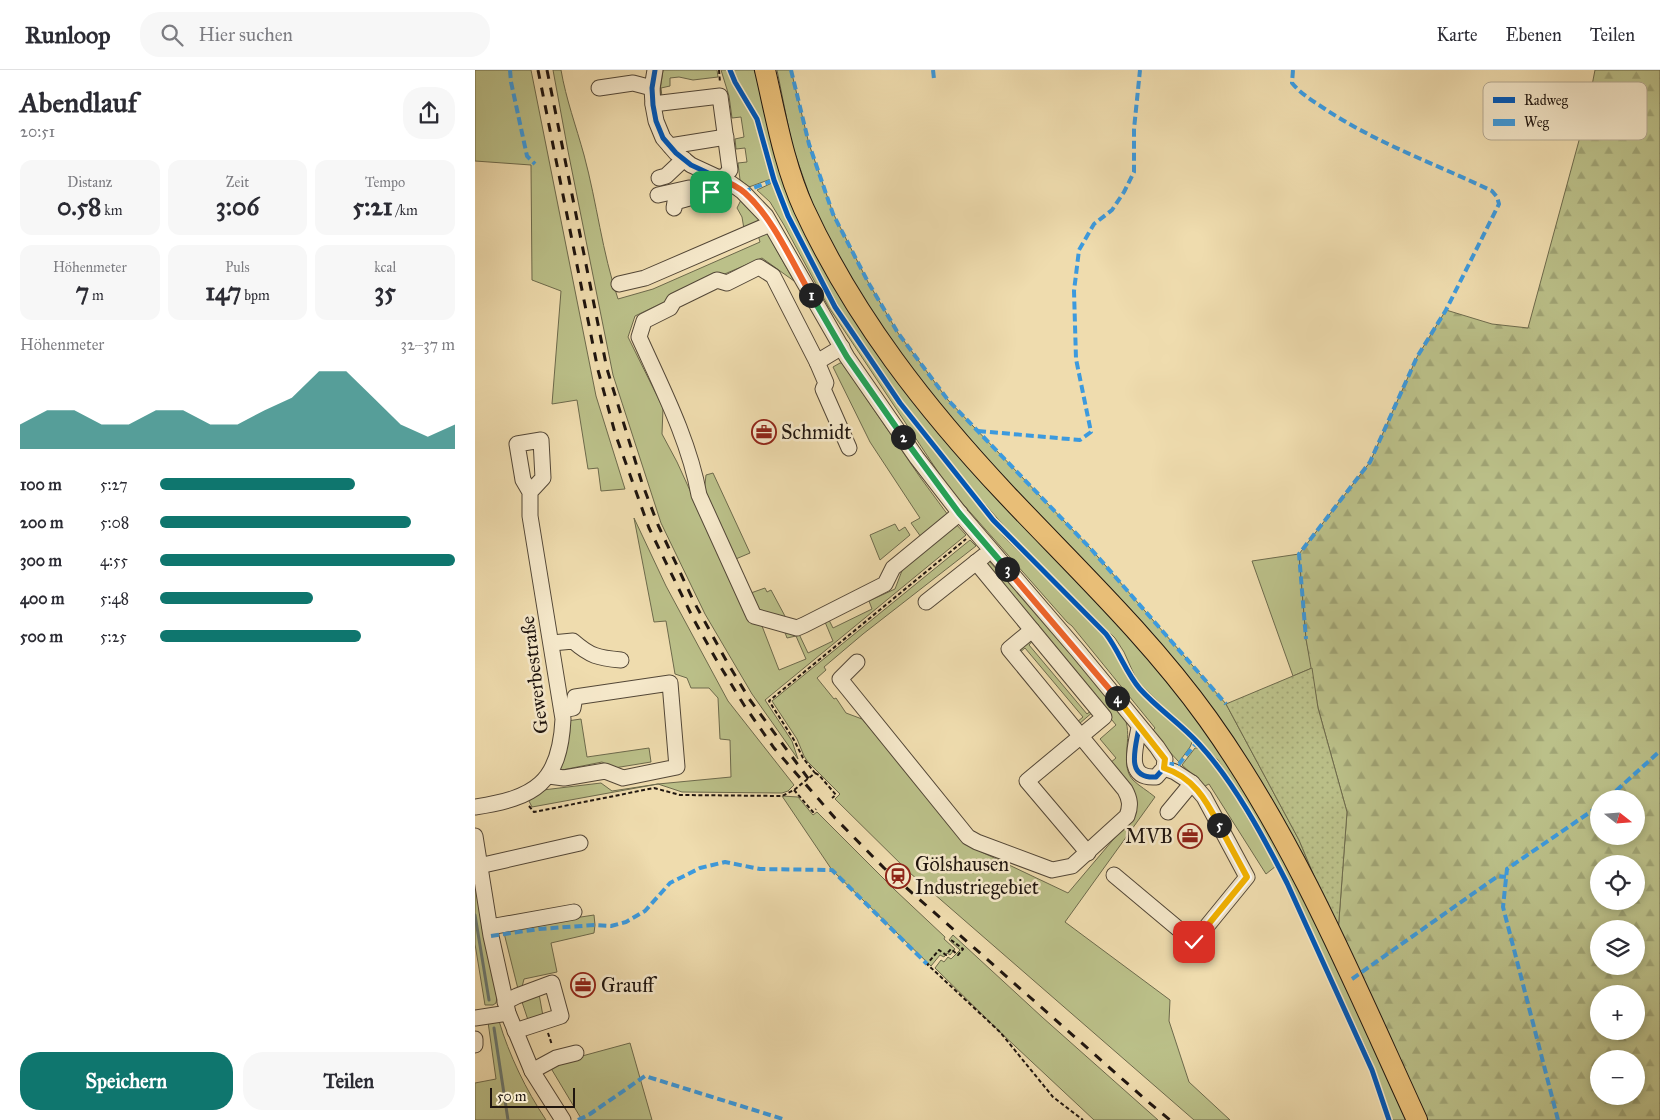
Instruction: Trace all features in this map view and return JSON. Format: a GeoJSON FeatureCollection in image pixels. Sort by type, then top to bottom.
{"type":"FeatureCollection","features":[{"type":"Feature","properties":{"kind":"main road"},"geometry":{"type":"LineString","coordinates":[[765,70],[781,141],[803,208],[867,324],[924,401],[948,429],[1005,493],[1124,616],[1179,681],[1208,719],[1247,776],[1282,835],[1417,1120]]}},
{"type":"Feature","properties":{"kind":"street"},"geometry":{"type":"LineString","coordinates":[[655,70],[652,88],[653,104],[656,120],[663,138],[691,165],[718,178],[755,203],[770,224],[842,347],[917,458],[959,513],[1078,651],[1165,759],[1164,768],[1156,776],[1148,777],[1137,772],[1135,760],[1139,727]]}},
{"type":"Feature","properties":{"kind":"street"},"geometry":{"type":"LineString","coordinates":[[599,88],[633,83],[652,88]]}},
{"type":"Feature","properties":{"kind":"street"},"geometry":{"type":"LineString","coordinates":[[653,104],[720,96],[726,136],[718,178],[711,192],[675,202],[673,208]]}},
{"type":"Feature","properties":{"kind":"street"},"geometry":{"type":"LineString","coordinates":[[670,146],[726,136]]}},
{"type":"Feature","properties":{"kind":"street"},"geometry":{"type":"LineString","coordinates":[[659,178],[666,176],[684,159]]}},
{"type":"Feature","properties":{"kind":"street"},"geometry":{"type":"LineString","coordinates":[[658,195],[718,178]]}},
{"type":"Feature","properties":{"kind":"street"},"geometry":{"type":"LineString","coordinates":[[619,284],[645,278],[770,224]]}},
{"type":"Feature","properties":{"kind":"street"},"geometry":{"type":"LineString","coordinates":[[849,448],[823,389],[825,383],[817,362],[773,276],[759,267],[727,283],[717,280],[674,301],[670,308],[644,321],[639,337],[671,406],[696,477],[699,495],[753,616],[797,628],[804,625],[885,584],[893,568],[959,513]]}},
{"type":"Feature","properties":{"kind":"street"},"geometry":{"type":"LineString","coordinates":[[817,362],[842,347]]}},
{"type":"Feature","properties":{"kind":"street","name":"Gewerbestraße"},"geometry":{"type":"LineString","coordinates":[[475,807],[501,803],[520,797],[536,788],[549,776],[558,756],[562,740],[562,710],[530,516],[530,492]]}},
{"type":"Feature","properties":{"kind":"street"},"geometry":{"type":"LineString","coordinates":[[926,602],[991,550]]}},
{"type":"Feature","properties":{"kind":"street"},"geometry":{"type":"LineString","coordinates":[[976,562],[1104,718],[1027,781],[1088,853]]}},
{"type":"Feature","properties":{"kind":"street"},"geometry":{"type":"LineString","coordinates":[[857,662],[840,679],[968,836],[977,842],[1052,870],[1072,866],[1127,816],[1130,807],[1129,798],[1125,790],[1009,649],[1033,630]]}},
{"type":"Feature","properties":{"kind":"street"},"geometry":{"type":"LineString","coordinates":[[552,643],[573,641],[585,652],[599,658],[621,660]]}},
{"type":"Feature","properties":{"kind":"street"},"geometry":{"type":"LineString","coordinates":[[549,776],[564,778],[605,771],[623,778],[677,767],[670,683],[575,697],[573,708],[562,710]]}},
{"type":"Feature","properties":{"kind":"street"},"geometry":{"type":"LineString","coordinates":[[1115,875],[1194,942],[1247,877],[1204,797],[1192,783],[1175,772],[1164,768]]}},
{"type":"Feature","properties":{"kind":"street"},"geometry":{"type":"LineString","coordinates":[[1168,812],[1192,783]]}},
{"type":"Feature","properties":{"kind":"street"},"geometry":{"type":"LineString","coordinates":[[475,836],[506,1008],[532,1071],[563,1120]]}},
{"type":"Feature","properties":{"kind":"street"},"geometry":{"type":"LineString","coordinates":[[479,866],[580,844]]}},
{"type":"Feature","properties":{"kind":"street"},"geometry":{"type":"LineString","coordinates":[[490,927],[574,912]]}},
{"type":"Feature","properties":{"kind":"street"},"geometry":{"type":"LineString","coordinates":[[475,1018],[506,1008],[517,996],[552,983],[561,1016],[515,1031]]}},
{"type":"Feature","properties":{"kind":"street"},"geometry":{"type":"LineString","coordinates":[[475,1039],[475,1045]]}},
{"type":"Feature","properties":{"kind":"street"},"geometry":{"type":"LineString","coordinates":[[532,1071],[556,1058],[576,1053]]}},
{"type":"Feature","properties":{"kind":"path"},"geometry":{"type":"LineString","coordinates":[[815,773],[819,774],[836,795],[832,798]]}},
{"type":"Feature","properties":{"kind":"path"},"geometry":{"type":"LineString","coordinates":[[520,797],[534,812],[654,788],[680,794],[782,796]]}},
{"type":"Feature","properties":{"kind":"path"},"geometry":{"type":"LineString","coordinates":[[795,790],[813,812],[816,809]]}},
{"type":"Feature","properties":{"kind":"path"},"geometry":{"type":"LineString","coordinates":[[951,940],[963,949],[958,954],[951,949],[946,955],[939,950],[927,964],[1000,1032],[1053,1097],[1083,1120]]}},
{"type":"Feature","properties":{"kind":"path"},"geometry":{"type":"LineString","coordinates":[[545,1021],[556,1058]]}},
{"type":"Feature","properties":{"kind":"green space"},"geometry":{"type":"Polygon","coordinates":[[[475,70],[531,70],[596,396],[625,489],[601,491],[598,468],[588,469],[577,400],[552,404],[561,291],[532,280],[531,165],[475,161],[475,70]]]}},
{"type":"Feature","properties":{"kind":"green space"},"geometry":{"type":"Polygon","coordinates":[[[553,70],[561,70],[568,102],[589,173],[612,281],[618,299],[653,289],[760,242],[758,235],[766,231],[794,281],[762,258],[699,285],[635,316],[628,337],[663,408],[662,434],[677,462],[750,622],[762,626],[779,670],[806,659],[796,636],[787,638],[784,630],[799,634],[808,653],[833,641],[825,622],[829,620],[833,628],[872,609],[869,601],[895,589],[903,568],[955,523],[966,535],[765,700],[792,741],[798,759],[752,694],[705,614],[661,523],[613,375],[553,70]]]}},
{"type":"Feature","properties":{"kind":"green space"},"geometry":{"type":"Polygon","coordinates":[[[663,70],[717,70],[718,77],[693,80],[679,77],[670,78],[670,86],[661,88],[662,97],[659,98],[663,70]]]}},
{"type":"Feature","properties":{"kind":"green space"},"geometry":{"type":"Polygon","coordinates":[[[721,70],[728,70],[733,83],[755,119],[771,179],[749,187],[740,180],[738,163],[747,162],[745,148],[736,149],[735,139],[744,137],[741,117],[732,118],[729,96],[721,70]]]}},
{"type":"Feature","properties":{"kind":"green space"},"geometry":{"type":"Polygon","coordinates":[[[733,70],[754,70],[842,296],[1205,726],[1296,877],[1408,1120],[1392,1120],[1370,1057],[1290,884],[1253,817],[1218,760],[1137,681],[1124,652],[1115,638],[1009,532],[966,482],[917,422],[840,309],[791,216],[778,186],[757,113],[736,82],[733,70]]]}},
{"type":"Feature","properties":{"kind":"green space"},"geometry":{"type":"Polygon","coordinates":[[[777,70],[791,70],[809,144],[833,213],[868,282],[898,333],[948,400],[1091,549],[1226,704],[1299,840],[1338,933],[1259,783],[979,454],[874,324],[816,214],[792,145],[777,70]]]}},
{"type":"Feature","properties":{"kind":"green space"},"geometry":{"type":"Polygon","coordinates":[[[1595,70],[1660,70],[1660,1120],[1423,1120],[1338,933],[1347,812],[1318,708],[1306,639],[1299,554],[1370,462],[1417,357],[1446,310],[1492,324],[1528,328],[1579,140],[1647,140],[1647,82],[1593,82],[1595,70]]]}},
{"type":"Feature","properties":{"kind":"green space"},"geometry":{"type":"Polygon","coordinates":[[[772,183],[787,221],[837,312],[900,407],[1005,538],[1108,639],[1131,683],[1193,740],[1179,762],[1151,732],[1155,728],[1072,626],[948,487],[828,306],[770,202],[757,190],[772,183]]]}},
{"type":"Feature","properties":{"kind":"green space"},"geometry":{"type":"Polygon","coordinates":[[[741,200],[761,222],[744,229],[742,217],[737,208],[741,200]]]}},
{"type":"Feature","properties":{"kind":"green space"},"geometry":{"type":"Polygon","coordinates":[[[842,363],[948,515],[921,537],[911,523],[920,518],[870,442],[833,367],[842,363]]]}},
{"type":"Feature","properties":{"kind":"green space"},"geometry":{"type":"Polygon","coordinates":[[[713,473],[750,553],[731,561],[704,493],[706,475],[713,473]]]}},
{"type":"Feature","properties":{"kind":"green space"},"geometry":{"type":"Polygon","coordinates":[[[634,518],[666,586],[728,701],[794,785],[788,791],[782,793],[682,792],[658,784],[731,777],[730,740],[720,739],[718,698],[709,688],[691,688],[687,678],[675,674],[666,621],[654,622],[634,518]]]}},
{"type":"Feature","properties":{"kind":"green space"},"geometry":{"type":"Polygon","coordinates":[[[895,524],[899,531],[905,527],[910,535],[880,560],[870,535],[895,524]]]}},
{"type":"Feature","properties":{"kind":"green space"},"geometry":{"type":"Polygon","coordinates":[[[970,540],[976,546],[863,634],[824,667],[826,670],[817,678],[834,699],[836,698],[846,713],[862,719],[969,846],[1068,893],[1134,815],[1110,763],[1116,758],[1100,739],[1116,725],[986,564],[989,561],[1054,633],[1125,719],[1128,734],[1126,759],[1129,774],[1135,782],[1155,797],[1065,922],[1170,1000],[1169,1021],[1189,1082],[1230,1120],[1194,1120],[910,873],[835,799],[840,794],[808,762],[797,739],[772,701],[970,540]]]}},
{"type":"Feature","properties":{"kind":"green space"},"geometry":{"type":"Polygon","coordinates":[[[1299,554],[1306,639],[1312,668],[1293,676],[1252,561],[1299,554]]]}},
{"type":"Feature","properties":{"kind":"green space"},"geometry":{"type":"Polygon","coordinates":[[[765,588],[767,592],[771,590],[786,618],[755,610],[748,594],[765,588]]]}},
{"type":"Feature","properties":{"kind":"green space"},"geometry":{"type":"Polygon","coordinates":[[[1032,637],[1034,639],[1029,645],[1087,714],[1093,709],[1094,711],[1079,724],[1077,722],[1083,717],[1025,648],[1019,653],[1017,651],[1032,637]]]}},
{"type":"Feature","properties":{"kind":"green space"},"geometry":{"type":"Polygon","coordinates":[[[1312,668],[1318,708],[1347,812],[1338,933],[1299,840],[1226,704],[1312,668]]]}},
{"type":"Feature","properties":{"kind":"green space"},"geometry":{"type":"Polygon","coordinates":[[[581,719],[587,757],[649,748],[651,762],[614,768],[602,762],[557,771],[567,721],[581,719]]]}},
{"type":"Feature","properties":{"kind":"green space"},"geometry":{"type":"Polygon","coordinates":[[[1195,748],[1201,748],[1222,774],[1276,866],[1266,874],[1209,784],[1205,786],[1182,765],[1195,748]]]}},
{"type":"Feature","properties":{"kind":"green space"},"geometry":{"type":"Polygon","coordinates":[[[601,783],[612,791],[658,784],[532,807],[529,801],[543,790],[601,783]]]}},
{"type":"Feature","properties":{"kind":"green space"},"geometry":{"type":"Polygon","coordinates":[[[782,796],[798,797],[813,815],[817,812],[945,937],[944,939],[955,949],[950,955],[947,953],[944,957],[940,955],[931,966],[832,870],[782,796]]]}},
{"type":"Feature","properties":{"kind":"green space"},"geometry":{"type":"Polygon","coordinates":[[[475,880],[497,998],[496,1003],[493,1005],[485,1005],[475,944],[475,880]]]}},
{"type":"Feature","properties":{"kind":"green space"},"geometry":{"type":"Polygon","coordinates":[[[594,915],[594,933],[551,943],[557,972],[524,979],[522,987],[518,989],[503,929],[594,915]]]}},
{"type":"Feature","properties":{"kind":"green space"},"geometry":{"type":"Polygon","coordinates":[[[953,935],[1158,1120],[1094,1120],[935,968],[941,960],[944,962],[948,957],[951,959],[960,950],[949,940],[953,935]]]}},
{"type":"Feature","properties":{"kind":"green space"},"geometry":{"type":"Polygon","coordinates":[[[539,994],[543,1016],[528,1020],[521,999],[539,994]]]}},
{"type":"Feature","properties":{"kind":"green space"},"geometry":{"type":"Polygon","coordinates":[[[499,1021],[519,1072],[546,1120],[475,1120],[475,1083],[496,1079],[488,1022],[499,1021]]]}},
{"type":"Feature","properties":{"kind":"green space"},"geometry":{"type":"Polygon","coordinates":[[[630,1043],[652,1120],[582,1120],[549,1065],[630,1043]]]}},
{"type":"Feature","properties":{"kind":"waterway"},"geometry":{"type":"LineString","coordinates":[[475,915],[489,1000]]}},
{"type":"Feature","properties":{"kind":"waterway"},"geometry":{"type":"LineString","coordinates":[[494,1028],[508,1120]]}},
{"type":"Feature","properties":{"kind":"railway"},"geometry":{"type":"LineString","coordinates":[[538,70],[598,370],[615,433],[649,528],[694,620],[717,661],[744,705],[774,748],[835,818],[884,868],[1170,1120]]}},
{"type":"Feature","properties":{"kind":"railway"},"geometry":{"type":"LineString","coordinates":[[547,70],[607,369],[642,483],[658,525],[694,602],[727,662],[750,700],[810,781]]}},
{"type":"Feature","properties":{"kind":"marked path"},"geometry":{"type":"LineString","coordinates":[[510,70],[527,156],[535,164]]}},
{"type":"Feature","properties":{"kind":"marked path"},"geometry":{"type":"LineString","coordinates":[[791,70],[809,144],[833,214],[868,282],[898,333],[948,400],[1091,549],[1226,704]]}},
{"type":"Feature","properties":{"kind":"marked path"},"geometry":{"type":"LineString","coordinates":[[933,70],[934,79]]}},
{"type":"Feature","properties":{"kind":"marked path"},"geometry":{"type":"LineString","coordinates":[[978,431],[1080,440],[1091,432],[1076,359],[1074,291],[1079,250],[1094,224],[1112,210],[1134,172],[1134,129],[1140,70]]}},
{"type":"Feature","properties":{"kind":"marked path"},"geometry":{"type":"LineString","coordinates":[[1293,70],[1292,83],[1303,94],[1325,109],[1385,143],[1492,191],[1497,197],[1499,204],[1446,310],[1417,357],[1370,462],[1299,554],[1306,639]]}},
{"type":"Feature","properties":{"kind":"marked path"},"geometry":{"type":"LineString","coordinates":[[743,192],[774,180]]}},
{"type":"Feature","properties":{"kind":"marked path"},"geometry":{"type":"LineString","coordinates":[[1166,764],[1179,764],[1197,742]]}},
{"type":"Feature","properties":{"kind":"marked path"},"geometry":{"type":"LineString","coordinates":[[1617,790],[1660,751]]}},
{"type":"Feature","properties":{"kind":"marked path"},"geometry":{"type":"LineString","coordinates":[[1558,1120],[1503,907],[1507,869],[1590,812]]}},
{"type":"Feature","properties":{"kind":"marked path"},"geometry":{"type":"LineString","coordinates":[[491,936],[539,929],[595,925],[611,926],[626,922],[645,911],[670,883],[700,868],[725,862],[760,869],[832,870],[927,964]]}},
{"type":"Feature","properties":{"kind":"marked path"},"geometry":{"type":"LineString","coordinates":[[1352,979],[1498,876],[1506,877]]}},
{"type":"Feature","properties":{"kind":"marked path"},"geometry":{"type":"LineString","coordinates":[[578,1120],[590,1114],[645,1076],[786,1120]]}},
{"type":"Feature","properties":{"kind":"cycle path"},"geometry":{"type":"LineString","coordinates":[[655,70],[652,88],[653,105],[656,121],[663,138],[676,153],[691,165],[732,184],[743,192],[766,216],[847,357],[917,458],[962,516],[1078,651],[1157,747],[1165,759],[1164,768],[1156,777],[1139,773],[1136,767],[1134,760],[1139,727]]}},
{"type":"Feature","properties":{"kind":"cycle path"},"geometry":{"type":"LineString","coordinates":[[730,70],[757,119],[774,180],[788,216],[835,307],[900,403],[993,520],[1106,634],[1140,689],[1199,744],[1236,792],[1287,883],[1372,1070],[1389,1120]]}},
{"type":"Feature","properties":{"kind":"place","name":"Schmidt"},"geometry":{"type":"Point","coordinates":[764,432]}},
{"type":"Feature","properties":{"kind":"place","name":"MVB"},"geometry":{"type":"Point","coordinates":[1190,836]}},
{"type":"Feature","properties":{"kind":"place","name":"Gölshausen Industriegebiet"},"geometry":{"type":"Point","coordinates":[898,876]}},
{"type":"Feature","properties":{"kind":"place","name":"Grauff"},"geometry":{"type":"Point","coordinates":[583,985]}},
{"type":"Feature","properties":{"kind":"route"},"geometry":{"type":"LineString","coordinates":[[711,192],[718,178],[732,184],[755,203],[766,216],[847,357],[917,458],[959,513],[1078,651],[1157,748],[1165,759],[1166,764],[1164,768],[1175,772],[1192,783],[1204,797],[1247,877],[1194,942]]}}]}
